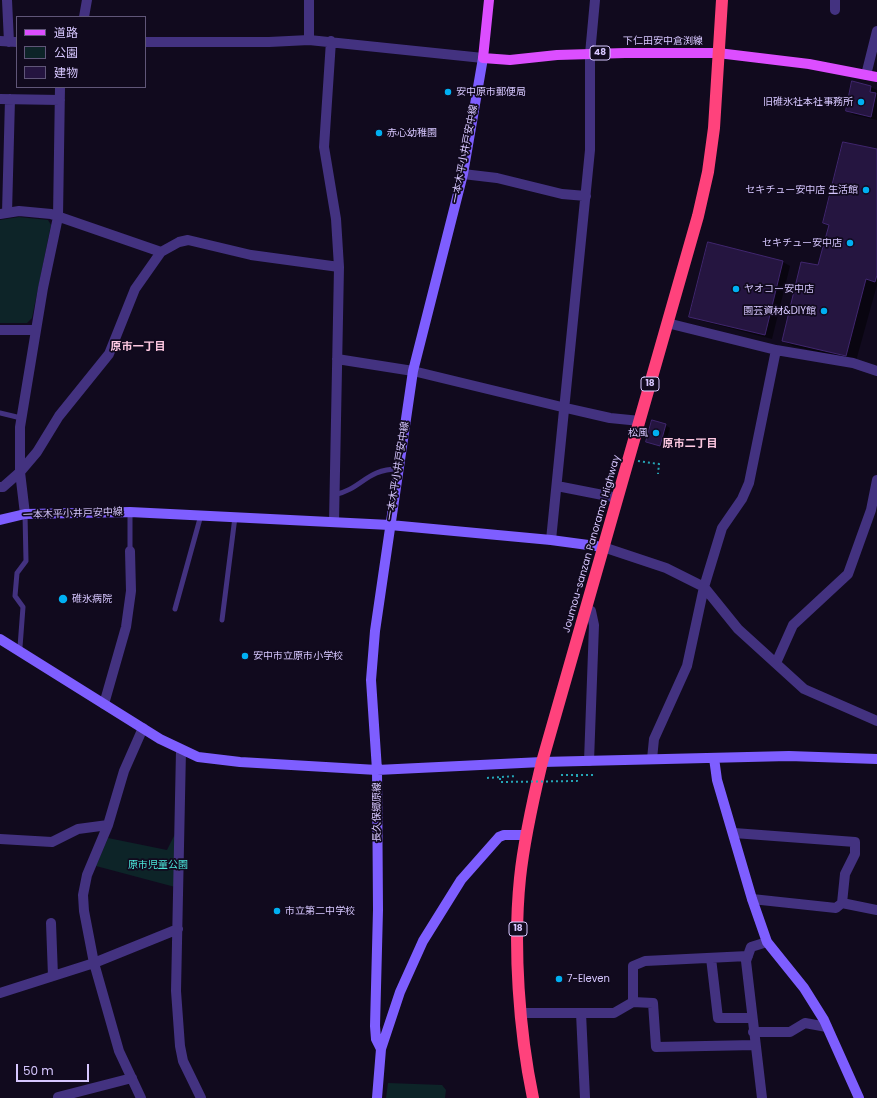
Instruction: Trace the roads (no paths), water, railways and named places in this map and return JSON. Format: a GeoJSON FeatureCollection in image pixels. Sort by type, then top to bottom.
{"type":"FeatureCollection","features":[{"type":"Feature","properties":{"kind":"highway","name":"Joumou-sanzan Panorama Highway"},"geometry":{"type":"LineString","coordinates":[[533,1098],[524,1045],[521,1013],[517,910],[526,835],[542,762],[698,216],[708,172],[714,128],[722,0]]}},
{"type":"Feature","properties":{"kind":"main road"},"geometry":{"type":"LineString","coordinates":[[483,58],[489,0]]}},
{"type":"Feature","properties":{"kind":"main road","name":"下仁田安中倉渕線"},"geometry":{"type":"LineString","coordinates":[[483,58],[510,60],[590,54],[718,53],[809,64],[877,77]]}},
{"type":"Feature","properties":{"kind":"street"},"geometry":{"type":"LineString","coordinates":[[7,0],[9,42]]}},
{"type":"Feature","properties":{"kind":"street"},"geometry":{"type":"LineString","coordinates":[[84,16],[86,0]]}},
{"type":"Feature","properties":{"kind":"street"},"geometry":{"type":"LineString","coordinates":[[309,0],[309,40]]}},
{"type":"Feature","properties":{"kind":"street"},"geometry":{"type":"LineString","coordinates":[[551,540],[566,408],[590,150],[590,54],[594,0]]}},
{"type":"Feature","properties":{"kind":"street"},"geometry":{"type":"LineString","coordinates":[[866,75],[877,31]]}},
{"type":"Feature","properties":{"kind":"street"},"geometry":{"type":"LineString","coordinates":[[331,41],[324,147],[336,219],[339,266],[334,522]]}},
{"type":"Feature","properties":{"kind":"street"},"geometry":{"type":"LineString","coordinates":[[146,42],[331,41],[483,58]]}},
{"type":"Feature","properties":{"kind":"street","name":"一本木平小井戸安中線"},"geometry":{"type":"LineString","coordinates":[[0,520],[25,514],[130,512],[390,525],[413,371],[463,174],[483,58]]}},
{"type":"Feature","properties":{"kind":"street"},"geometry":{"type":"LineString","coordinates":[[25,514],[20,472],[21,418],[58,216],[60,88]]}},
{"type":"Feature","properties":{"kind":"street"},"geometry":{"type":"LineString","coordinates":[[60,100],[5,99],[4,214],[19,211],[51,214],[162,252]]}},
{"type":"Feature","properties":{"kind":"street"},"geometry":{"type":"LineString","coordinates":[[463,174],[497,178],[562,194],[586,196]]}},
{"type":"Feature","properties":{"kind":"street"},"geometry":{"type":"LineString","coordinates":[[0,487],[3,487],[20,472],[37,452],[59,416],[109,354],[135,289],[162,252],[179,242],[188,240],[250,255],[339,266]]}},
{"type":"Feature","properties":{"kind":"street"},"geometry":{"type":"LineString","coordinates":[[667,323],[776,350],[853,364],[877,371]]}},
{"type":"Feature","properties":{"kind":"street"},"geometry":{"type":"LineString","coordinates":[[0,330],[36,330]]}},
{"type":"Feature","properties":{"kind":"street"},"geometry":{"type":"LineString","coordinates":[[652,759],[654,739],[687,666],[704,587],[722,528],[742,499],[749,483],[776,350]]}},
{"type":"Feature","properties":{"kind":"street"},"geometry":{"type":"LineString","coordinates":[[337,359],[413,371],[610,418],[640,421]]}},
{"type":"Feature","properties":{"kind":"street"},"geometry":{"type":"LineString","coordinates":[[776,663],[793,625],[848,574],[871,510],[877,480]]}},
{"type":"Feature","properties":{"kind":"street"},"geometry":{"type":"LineString","coordinates":[[558,486],[618,498]]}},
{"type":"Feature","properties":{"kind":"street"},"geometry":{"type":"LineString","coordinates":[[390,525],[551,540],[603,547],[656,564],[704,587],[738,629],[804,689],[877,721]]}},
{"type":"Feature","properties":{"kind":"street","name":"長久保郷原線"},"geometry":{"type":"LineString","coordinates":[[377,1098],[381,1049],[376,1039],[375,1026],[378,910],[377,770],[371,680],[375,631],[390,525]]}},
{"type":"Feature","properties":{"kind":"street"},"geometry":{"type":"LineString","coordinates":[[104,704],[126,627],[130,591],[130,551]]}},
{"type":"Feature","properties":{"kind":"street"},"geometry":{"type":"LineString","coordinates":[[585,610],[591,611],[594,625],[589,761]]}},
{"type":"Feature","properties":{"kind":"street"},"geometry":{"type":"LineString","coordinates":[[0,639],[143,728],[181,750],[198,757],[240,762],[377,770],[542,762],[652,759],[789,756],[877,759]]}},
{"type":"Feature","properties":{"kind":"street"},"geometry":{"type":"LineString","coordinates":[[141,1098],[119,1052],[94,963],[84,911],[83,895],[87,875],[108,825],[124,771],[143,728]]}},
{"type":"Feature","properties":{"kind":"street"},"geometry":{"type":"LineString","coordinates":[[181,750],[176,991],[180,1046],[183,1061],[200,1098]]}},
{"type":"Feature","properties":{"kind":"street"},"geometry":{"type":"LineString","coordinates":[[714,758],[718,780],[752,899],[767,942],[804,988],[828,1027],[859,1098]]}},
{"type":"Feature","properties":{"kind":"street"},"geometry":{"type":"LineString","coordinates":[[0,839],[52,842],[78,829],[108,825]]}},
{"type":"Feature","properties":{"kind":"street"},"geometry":{"type":"LineString","coordinates":[[734,833],[855,842],[855,854],[845,874],[842,903],[836,908],[752,899]]}},
{"type":"Feature","properties":{"kind":"street"},"geometry":{"type":"LineString","coordinates":[[381,1049],[400,992],[423,941],[461,880],[499,837],[504,835],[526,835]]}},
{"type":"Feature","properties":{"kind":"street"},"geometry":{"type":"LineString","coordinates":[[842,903],[877,910]]}},
{"type":"Feature","properties":{"kind":"street"},"geometry":{"type":"LineString","coordinates":[[51,923],[53,976]]}},
{"type":"Feature","properties":{"kind":"street"},"geometry":{"type":"LineString","coordinates":[[0,993],[94,963],[178,929]]}},
{"type":"Feature","properties":{"kind":"street"},"geometry":{"type":"LineString","coordinates":[[762,1098],[753,1032],[746,961],[751,948],[767,942]]}},
{"type":"Feature","properties":{"kind":"street"},"geometry":{"type":"LineString","coordinates":[[633,1002],[633,966],[645,960],[748,956]]}},
{"type":"Feature","properties":{"kind":"street"},"geometry":{"type":"LineString","coordinates":[[711,958],[718,1018],[752,1018]]}},
{"type":"Feature","properties":{"kind":"street"},"geometry":{"type":"LineString","coordinates":[[521,1013],[614,1013],[633,1002],[653,1003],[656,1047],[755,1045]]}},
{"type":"Feature","properties":{"kind":"street"},"geometry":{"type":"LineString","coordinates":[[581,1013],[585,1098]]}},
{"type":"Feature","properties":{"kind":"street"},"geometry":{"type":"LineString","coordinates":[[753,1032],[790,1032],[806,1023],[828,1027]]}},
{"type":"Feature","properties":{"kind":"street"},"geometry":{"type":"LineString","coordinates":[[58,1097],[132,1078]]}},
{"type":"Feature","properties":{"kind":"lane"},"geometry":{"type":"LineString","coordinates":[[0,413],[21,418]]}},
{"type":"Feature","properties":{"kind":"lane"},"geometry":{"type":"LineString","coordinates":[[334,495],[347,492],[373,473],[385,469],[398,469]]}},
{"type":"Feature","properties":{"kind":"lane"},"geometry":{"type":"LineString","coordinates":[[130,512],[130,551]]}},
{"type":"Feature","properties":{"kind":"lane"},"geometry":{"type":"LineString","coordinates":[[18,650],[20,647],[23,607],[15,596],[17,573],[26,561],[25,514]]}},
{"type":"Feature","properties":{"kind":"lane"},"geometry":{"type":"LineString","coordinates":[[176,609],[201,515]]}},
{"type":"Feature","properties":{"kind":"lane"},"geometry":{"type":"LineString","coordinates":[[222,620],[235,517]]}},
{"type":"Feature","properties":{"kind":"place","name":"安中原市郵便局"},"geometry":{"type":"Point","coordinates":[448,92]}},
{"type":"Feature","properties":{"kind":"place","name":"旧碓氷社本社事務所"},"geometry":{"type":"Point","coordinates":[861,102]}},
{"type":"Feature","properties":{"kind":"place","name":"赤心幼稚園"},"geometry":{"type":"Point","coordinates":[379,133]}},
{"type":"Feature","properties":{"kind":"place","name":"セキチュー安中店 生活館"},"geometry":{"type":"Point","coordinates":[866,190]}},
{"type":"Feature","properties":{"kind":"place","name":"セキチュー安中店"},"geometry":{"type":"Point","coordinates":[850,243]}},
{"type":"Feature","properties":{"kind":"place","name":"ヤオコー安中店"},"geometry":{"type":"Point","coordinates":[736,289]}},
{"type":"Feature","properties":{"kind":"place","name":"園芸資材&DIY館"},"geometry":{"type":"Point","coordinates":[824,311]}},
{"type":"Feature","properties":{"kind":"place","name":"松風"},"geometry":{"type":"Point","coordinates":[656,433]}},
{"type":"Feature","properties":{"kind":"place","name":"碓氷病院"},"geometry":{"type":"Point","coordinates":[63,599]}},
{"type":"Feature","properties":{"kind":"place","name":"安中市立原市小学校"},"geometry":{"type":"Point","coordinates":[245,656]}},
{"type":"Feature","properties":{"kind":"place","name":"市立第二中学校"},"geometry":{"type":"Point","coordinates":[277,911]}},
{"type":"Feature","properties":{"kind":"place","name":"7-Eleven"},"geometry":{"type":"Point","coordinates":[559,979]}},
{"type":"Feature","properties":{"kind":"district","name":"原市一丁目"},"geometry":{"type":"Point","coordinates":[138,347]}},
{"type":"Feature","properties":{"kind":"district","name":"原市二丁目"},"geometry":{"type":"Point","coordinates":[690,444]}},
{"type":"Feature","properties":{"kind":"park label","name":"原市児童公園"},"geometry":{"type":"Point","coordinates":[158,865]}}]}
